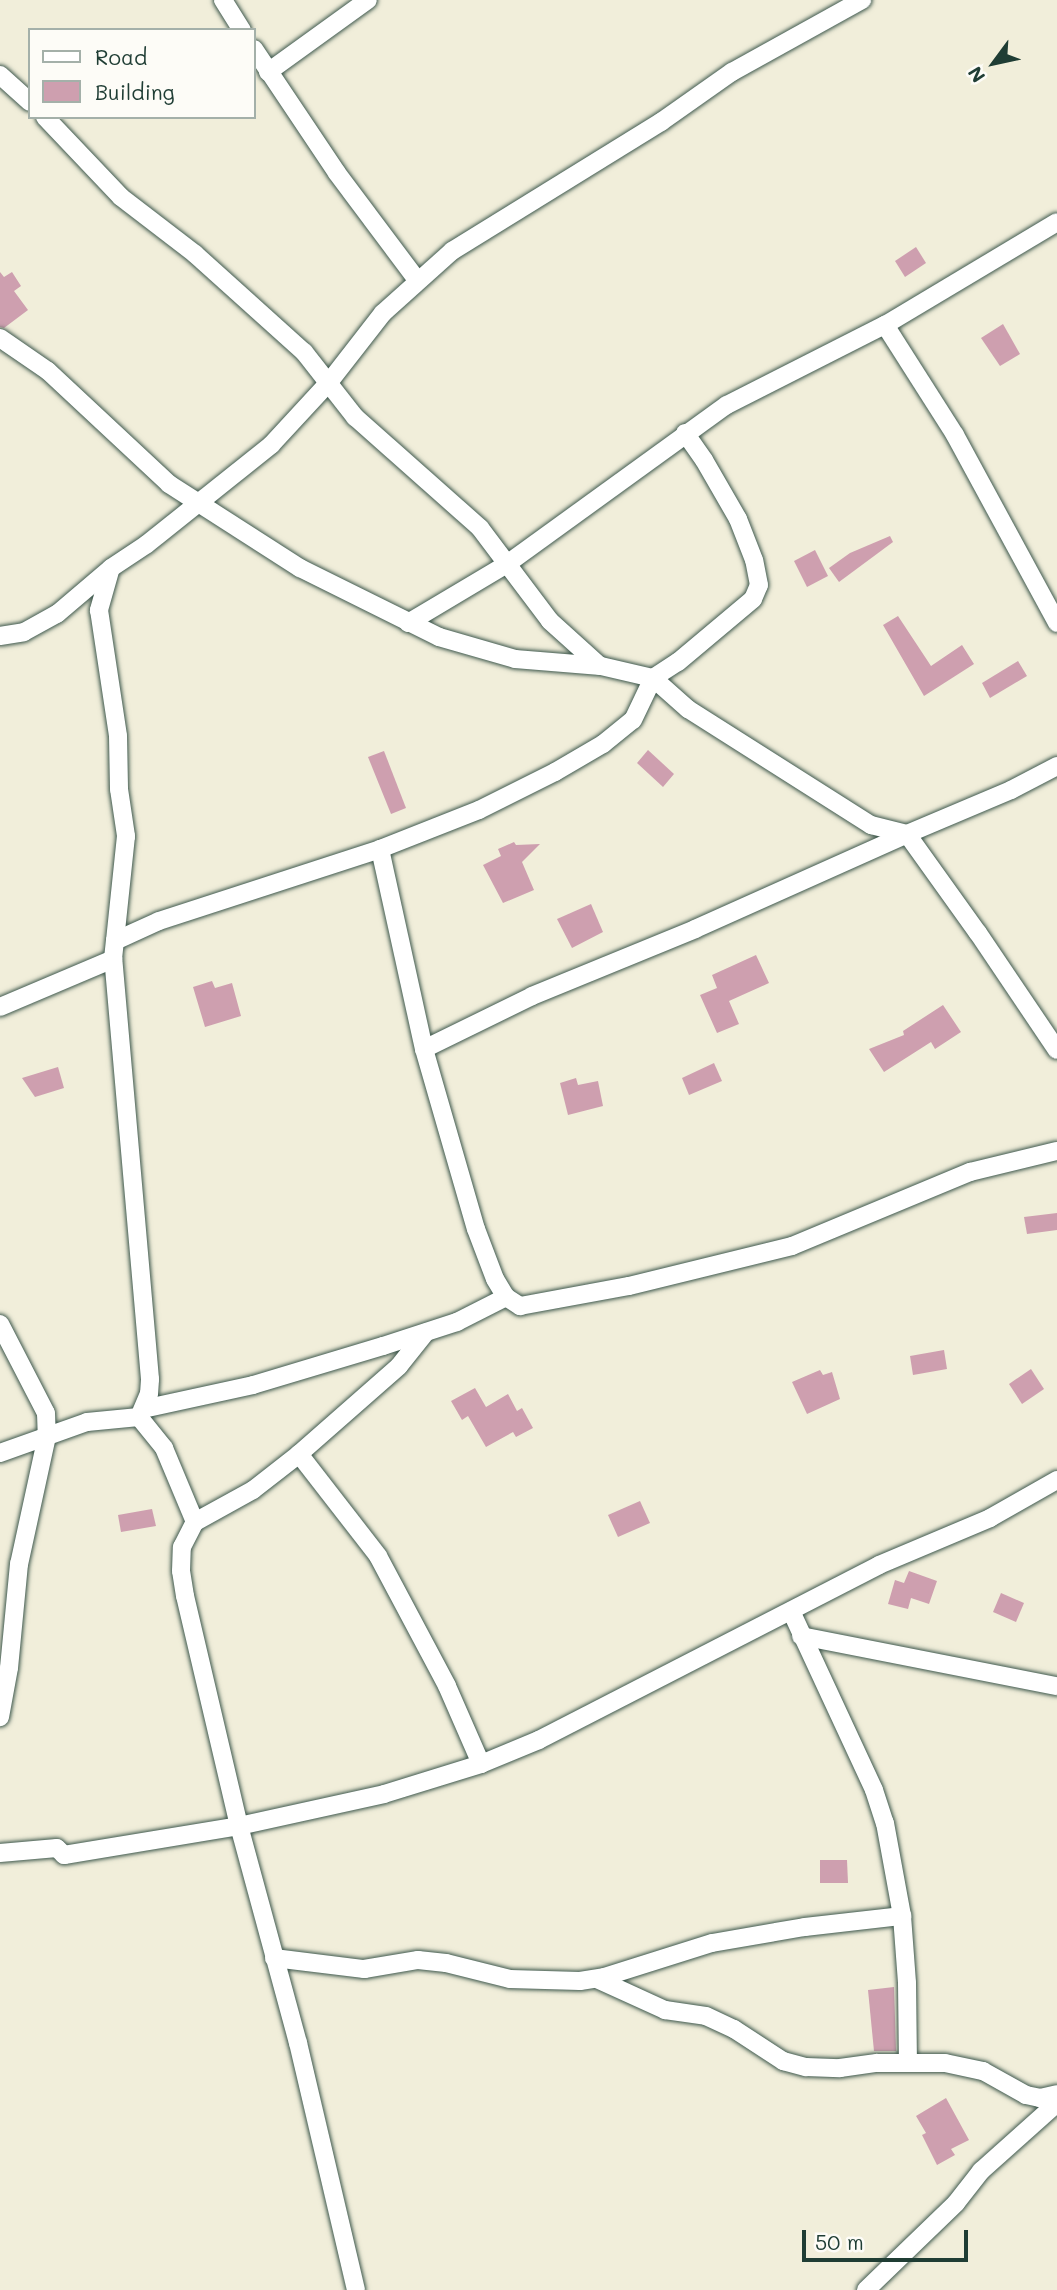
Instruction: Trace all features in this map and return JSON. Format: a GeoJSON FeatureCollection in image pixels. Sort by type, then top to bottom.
{"type":"FeatureCollection","features":[{"type":"Feature","properties":{"kind":"street"},"geometry":{"type":"LineString","coordinates":[[223,0],[241,28]]}},
{"type":"Feature","properties":{"kind":"street"},"geometry":{"type":"LineString","coordinates":[[268,72],[368,0]]}},
{"type":"Feature","properties":{"kind":"street"},"geometry":{"type":"LineString","coordinates":[[0,636],[42,624],[271,445],[330,382],[383,313],[417,280],[486,229],[661,122],[732,72],[862,0]]}},
{"type":"Feature","properties":{"kind":"street"},"geometry":{"type":"LineString","coordinates":[[256,52],[337,173],[417,280]]}},
{"type":"Feature","properties":{"kind":"street"},"geometry":{"type":"LineString","coordinates":[[1,75],[28,100]]}},
{"type":"Feature","properties":{"kind":"street"},"geometry":{"type":"LineString","coordinates":[[47,119],[121,197],[225,280],[304,352],[355,417],[480,528],[550,621],[601,666]]}},
{"type":"Feature","properties":{"kind":"street"},"geometry":{"type":"LineString","coordinates":[[408,623],[508,564],[727,405],[885,325],[1057,222]]}},
{"type":"Feature","properties":{"kind":"street"},"geometry":{"type":"LineString","coordinates":[[885,325],[955,435],[1057,623]]}},
{"type":"Feature","properties":{"kind":"street"},"geometry":{"type":"LineString","coordinates":[[0,338],[48,371],[169,484],[300,568],[439,637],[516,659],[601,666],[653,678],[688,709],[871,825],[906,834],[978,933],[1057,1050]]}},
{"type":"Feature","properties":{"kind":"street"},"geometry":{"type":"LineString","coordinates":[[0,1007],[114,950],[159,921],[380,849],[480,810],[603,744],[633,720],[653,678],[678,662],[753,599],[759,585],[754,559],[738,519],[685,433]]}},
{"type":"Feature","properties":{"kind":"street"},"geometry":{"type":"LineString","coordinates":[[111,568],[99,611],[99,629],[118,736],[119,789],[126,836],[114,950],[150,1379],[141,1413],[164,1448],[195,1522]]}},
{"type":"Feature","properties":{"kind":"street"},"geometry":{"type":"LineString","coordinates":[[424,1049],[531,996],[695,929],[1011,790],[1057,766]]}},
{"type":"Feature","properties":{"kind":"street"},"geometry":{"type":"LineString","coordinates":[[380,849],[424,1049],[476,1229],[495,1279],[506,1297],[520,1306],[551,1302],[779,1249],[970,1172],[1057,1151]]}},
{"type":"Feature","properties":{"kind":"street"},"geometry":{"type":"LineString","coordinates":[[0,1453],[87,1422],[141,1413],[253,1385],[426,1332],[457,1322],[506,1297]]}},
{"type":"Feature","properties":{"kind":"street"},"geometry":{"type":"LineString","coordinates":[[0,1324],[46,1413],[47,1436],[19,1564],[9,1668],[0,1717]]}},
{"type":"Feature","properties":{"kind":"street"},"geometry":{"type":"LineString","coordinates":[[356,2290],[298,2043],[239,1826],[181,1571],[182,1547],[195,1522],[253,1490],[299,1454],[398,1366],[426,1332]]}},
{"type":"Feature","properties":{"kind":"street"},"geometry":{"type":"LineString","coordinates":[[299,1454],[378,1556],[447,1686],[481,1764]]}},
{"type":"Feature","properties":{"kind":"street"},"geometry":{"type":"LineString","coordinates":[[0,1853],[57,1848],[64,1855],[239,1826],[384,1794],[481,1764],[539,1740],[879,1565],[990,1518],[1057,1480]]}},
{"type":"Feature","properties":{"kind":"street"},"geometry":{"type":"LineString","coordinates":[[792,1611],[801,1636],[874,1790],[885,1823],[902,1916],[907,1983],[908,2063]]}},
{"type":"Feature","properties":{"kind":"street"},"geometry":{"type":"LineString","coordinates":[[801,1636],[1034,1679],[1057,1686]]}},
{"type":"Feature","properties":{"kind":"street"},"geometry":{"type":"LineString","coordinates":[[274,1958],[364,1969],[418,1960],[446,1963],[510,1979],[597,1979],[712,1944],[805,1927],[902,1916]]}},
{"type":"Feature","properties":{"kind":"street"},"geometry":{"type":"LineString","coordinates":[[597,1979],[664,2010],[706,2016],[734,2029],[783,2061],[806,2067],[840,2068],[877,2063],[968,2067],[999,2078],[1026,2095],[1040,2098],[1057,2094]]}},
{"type":"Feature","properties":{"kind":"street"},"geometry":{"type":"LineString","coordinates":[[866,2290],[956,2203],[981,2171],[1057,2103]]}},
{"type":"Feature","properties":{"kind":"building"},"geometry":{"type":"Polygon","coordinates":[[[916,247],[926,263],[905,277],[895,261],[916,247]]]}},
{"type":"Feature","properties":{"kind":"building"},"geometry":{"type":"Polygon","coordinates":[[[0,272],[4,277],[12,272],[21,286],[14,291],[28,310],[4,328],[0,327],[0,272]]]}},
{"type":"Feature","properties":{"kind":"building"},"geometry":{"type":"Polygon","coordinates":[[[1003,324],[1020,354],[1000,366],[981,338],[1003,324]]]}},
{"type":"Feature","properties":{"kind":"building"},"geometry":{"type":"Polygon","coordinates":[[[890,536],[893,542],[839,582],[829,568],[850,553],[890,536]]]}},
{"type":"Feature","properties":{"kind":"building"},"geometry":{"type":"Polygon","coordinates":[[[815,550],[828,576],[807,587],[794,561],[815,550]]]}},
{"type":"Feature","properties":{"kind":"building"},"geometry":{"type":"Polygon","coordinates":[[[898,616],[931,666],[962,645],[974,664],[924,696],[883,625],[898,616]]]}},
{"type":"Feature","properties":{"kind":"building"},"geometry":{"type":"Polygon","coordinates":[[[1018,661],[1027,676],[990,698],[982,683],[1018,661]]]}},
{"type":"Feature","properties":{"kind":"building"},"geometry":{"type":"Polygon","coordinates":[[[648,750],[674,774],[663,787],[637,763],[648,750]]]}},
{"type":"Feature","properties":{"kind":"building"},"geometry":{"type":"Polygon","coordinates":[[[384,751],[406,808],[391,814],[368,757],[384,751]]]}},
{"type":"Feature","properties":{"kind":"building"},"geometry":{"type":"Polygon","coordinates":[[[514,842],[516,845],[540,844],[522,862],[534,890],[503,903],[483,865],[501,856],[498,849],[514,842]]]}},
{"type":"Feature","properties":{"kind":"building"},"geometry":{"type":"Polygon","coordinates":[[[591,904],[603,932],[572,948],[557,919],[591,904]]]}},
{"type":"Feature","properties":{"kind":"building"},"geometry":{"type":"Polygon","coordinates":[[[756,955],[769,983],[729,1001],[739,1024],[717,1033],[700,995],[717,988],[712,975],[756,955]]]}},
{"type":"Feature","properties":{"kind":"building"},"geometry":{"type":"Polygon","coordinates":[[[212,981],[215,988],[232,983],[241,1016],[205,1027],[193,987],[212,981]]]}},
{"type":"Feature","properties":{"kind":"building"},"geometry":{"type":"Polygon","coordinates":[[[943,1005],[961,1032],[935,1049],[931,1042],[884,1072],[869,1049],[904,1035],[903,1031],[943,1005]]]}},
{"type":"Feature","properties":{"kind":"building"},"geometry":{"type":"Polygon","coordinates":[[[714,1063],[722,1081],[689,1095],[682,1078],[714,1063]]]}},
{"type":"Feature","properties":{"kind":"building"},"geometry":{"type":"Polygon","coordinates":[[[58,1067],[64,1088],[35,1097],[22,1078],[58,1067]]]}},
{"type":"Feature","properties":{"kind":"building"},"geometry":{"type":"Polygon","coordinates":[[[576,1078],[578,1085],[598,1081],[603,1106],[568,1115],[560,1083],[576,1078]]]}},
{"type":"Feature","properties":{"kind":"building"},"geometry":{"type":"Polygon","coordinates":[[[1057,1213],[1057,1230],[1027,1234],[1024,1217],[1057,1213]]]}},
{"type":"Feature","properties":{"kind":"building"},"geometry":{"type":"Polygon","coordinates":[[[944,1350],[947,1369],[913,1375],[910,1356],[944,1350]]]}},
{"type":"Feature","properties":{"kind":"building"},"geometry":{"type":"Polygon","coordinates":[[[1031,1369],[1044,1389],[1022,1404],[1009,1384],[1031,1369]]]}},
{"type":"Feature","properties":{"kind":"building"},"geometry":{"type":"Polygon","coordinates":[[[820,1370],[823,1375],[832,1372],[840,1399],[807,1414],[792,1382],[820,1370]]]}},
{"type":"Feature","properties":{"kind":"building"},"geometry":{"type":"Polygon","coordinates":[[[475,1388],[486,1407],[508,1394],[517,1411],[522,1408],[533,1428],[516,1437],[513,1432],[486,1447],[468,1416],[462,1420],[451,1401],[475,1388]]]}},
{"type":"Feature","properties":{"kind":"building"},"geometry":{"type":"Polygon","coordinates":[[[640,1501],[650,1523],[618,1537],[608,1515],[640,1501]]]}},
{"type":"Feature","properties":{"kind":"building"},"geometry":{"type":"Polygon","coordinates":[[[152,1509],[156,1526],[121,1532],[118,1515],[152,1509]]]}},
{"type":"Feature","properties":{"kind":"building"},"geometry":{"type":"Polygon","coordinates":[[[909,1571],[937,1581],[929,1604],[911,1598],[908,1609],[888,1604],[895,1580],[904,1583],[909,1571]]]}},
{"type":"Feature","properties":{"kind":"building"},"geometry":{"type":"Polygon","coordinates":[[[1001,1593],[1024,1603],[1016,1622],[993,1612],[1001,1593]]]}},
{"type":"Feature","properties":{"kind":"building"},"geometry":{"type":"Polygon","coordinates":[[[820,1860],[847,1860],[848,1883],[820,1883],[820,1860]]]}},
{"type":"Feature","properties":{"kind":"building"},"geometry":{"type":"Polygon","coordinates":[[[894,1987],[896,2051],[874,2051],[868,1990],[894,1987]]]}},
{"type":"Feature","properties":{"kind":"building"},"geometry":{"type":"Polygon","coordinates":[[[946,2098],[969,2140],[951,2149],[955,2155],[937,2165],[922,2135],[926,2133],[916,2116],[946,2098]]]}}]}
